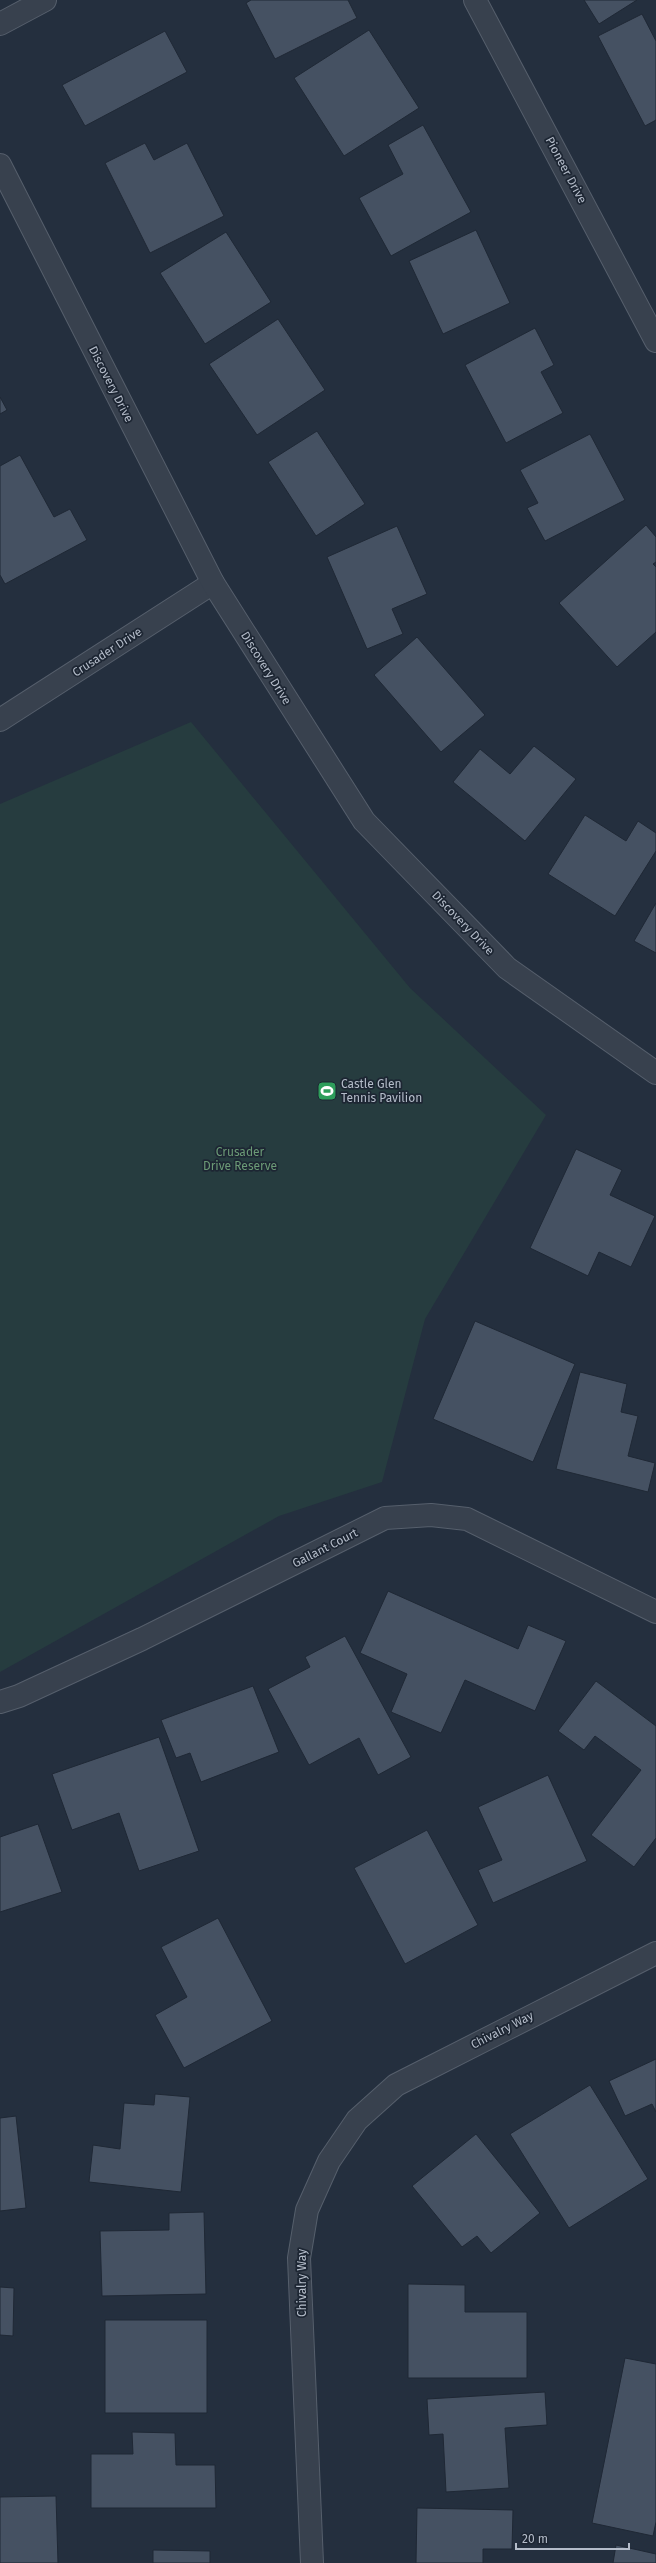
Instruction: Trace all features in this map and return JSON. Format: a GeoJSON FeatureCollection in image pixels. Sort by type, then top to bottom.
{"type":"FeatureCollection","features":[{"type":"Feature","properties":{"kind":"street"},"geometry":{"type":"LineString","coordinates":[[0,24],[44,0]]}},
{"type":"Feature","properties":{"kind":"street","name":"Pioneer Drive"},"geometry":{"type":"LineString","coordinates":[[475,0],[656,340]]}},
{"type":"Feature","properties":{"kind":"street","name":"Discovery Drive"},"geometry":{"type":"LineString","coordinates":[[0,165],[213,583],[364,821],[506,968],[656,1073]]}},
{"type":"Feature","properties":{"kind":"street","name":"Crusader Drive"},"geometry":{"type":"LineString","coordinates":[[0,720],[213,583]]}},
{"type":"Feature","properties":{"kind":"street","name":"Gallant Court"},"geometry":{"type":"LineString","coordinates":[[0,1702],[19,1696],[142,1639],[385,1518],[431,1515],[467,1520],[656,1612]]}},
{"type":"Feature","properties":{"kind":"street","name":"Chivalry Way"},"geometry":{"type":"LineString","coordinates":[[312,2563],[299,2258],[307,2210],[329,2160],[357,2120],[396,2085],[656,1953]]}},
{"type":"Feature","properties":{"kind":"green space","name":"Crusader Drive Reserve"},"geometry":{"type":"Polygon","coordinates":[[[191,722],[410,988],[546,1115],[425,1319],[382,1482],[279,1516],[0,1672],[0,804],[191,722]]]}},
{"type":"Feature","properties":{"kind":"building"},"geometry":{"type":"Polygon","coordinates":[[[251,0],[348,0],[357,18],[275,59],[246,3],[251,0]]]}},
{"type":"Feature","properties":{"kind":"building"},"geometry":{"type":"Polygon","coordinates":[[[584,0],[637,0],[599,24],[584,0]]]}},
{"type":"Feature","properties":{"kind":"building"},"geometry":{"type":"Polygon","coordinates":[[[642,14],[656,41],[656,120],[645,126],[598,36],[642,14]]]}},
{"type":"Feature","properties":{"kind":"building"},"geometry":{"type":"Polygon","coordinates":[[[369,30],[419,108],[344,156],[294,78],[369,30]]]}},
{"type":"Feature","properties":{"kind":"building"},"geometry":{"type":"Polygon","coordinates":[[[165,31],[187,72],[85,126],[62,85],[165,31]]]}},
{"type":"Feature","properties":{"kind":"building"},"geometry":{"type":"Polygon","coordinates":[[[423,125],[471,212],[391,256],[359,198],[403,174],[388,145],[423,125]]]}},
{"type":"Feature","properties":{"kind":"building"},"geometry":{"type":"Polygon","coordinates":[[[145,143],[154,160],[187,143],[224,216],[150,253],[105,163],[145,143]]]}},
{"type":"Feature","properties":{"kind":"building"},"geometry":{"type":"Polygon","coordinates":[[[476,230],[510,303],[443,334],[409,261],[476,230]]]}},
{"type":"Feature","properties":{"kind":"building"},"geometry":{"type":"Polygon","coordinates":[[[226,232],[271,302],[205,344],[160,273],[226,232]]]}},
{"type":"Feature","properties":{"kind":"building"},"geometry":{"type":"Polygon","coordinates":[[[278,319],[325,390],[257,435],[209,364],[278,319]]]}},
{"type":"Feature","properties":{"kind":"building"},"geometry":{"type":"Polygon","coordinates":[[[535,328],[554,365],[541,372],[563,413],[506,443],[465,365],[535,328]]]}},
{"type":"Feature","properties":{"kind":"building"},"geometry":{"type":"Polygon","coordinates":[[[0,397],[7,410],[0,414],[0,397]]]}},
{"type":"Feature","properties":{"kind":"building"},"geometry":{"type":"Polygon","coordinates":[[[317,431],[365,504],[316,536],[268,462],[317,431]]]}},
{"type":"Feature","properties":{"kind":"building"},"geometry":{"type":"Polygon","coordinates":[[[590,434],[625,500],[545,541],[527,508],[538,503],[520,470],[590,434]]]}},
{"type":"Feature","properties":{"kind":"building"},"geometry":{"type":"Polygon","coordinates":[[[20,455],[54,517],[70,509],[87,540],[5,584],[0,575],[0,466],[20,455]]]}},
{"type":"Feature","properties":{"kind":"building"},"geometry":{"type":"Polygon","coordinates":[[[646,525],[656,537],[656,562],[653,564],[656,567],[656,632],[617,667],[559,603],[646,525]]]}},
{"type":"Feature","properties":{"kind":"building"},"geometry":{"type":"Polygon","coordinates":[[[397,526],[427,594],[392,609],[403,634],[367,649],[327,557],[397,526]]]}},
{"type":"Feature","properties":{"kind":"building"},"geometry":{"type":"Polygon","coordinates":[[[417,637],[485,715],[441,752],[374,675],[417,637]]]}},
{"type":"Feature","properties":{"kind":"building"},"geometry":{"type":"Polygon","coordinates":[[[534,746],[576,779],[525,841],[453,782],[480,749],[510,774],[534,746]]]}},
{"type":"Feature","properties":{"kind":"building"},"geometry":{"type":"Polygon","coordinates":[[[585,815],[626,841],[638,821],[656,833],[656,851],[615,916],[548,874],[585,815]]]}},
{"type":"Feature","properties":{"kind":"building"},"geometry":{"type":"Polygon","coordinates":[[[656,903],[656,953],[634,941],[656,903]]]}},
{"type":"Feature","properties":{"kind":"building"},"geometry":{"type":"Polygon","coordinates":[[[576,1149],[622,1170],[610,1195],[655,1216],[631,1267],[599,1252],[588,1276],[530,1248],[576,1149]]]}},
{"type":"Feature","properties":{"kind":"building"},"geometry":{"type":"Polygon","coordinates":[[[475,1321],[575,1364],[533,1462],[433,1419],[475,1321]]]}},
{"type":"Feature","properties":{"kind":"building"},"geometry":{"type":"Polygon","coordinates":[[[580,1372],[627,1384],[621,1412],[638,1416],[628,1456],[655,1463],[648,1492],[556,1469],[580,1372]]]}},
{"type":"Feature","properties":{"kind":"building"},"geometry":{"type":"Polygon","coordinates":[[[388,1591],[518,1649],[528,1625],[566,1641],[535,1711],[465,1680],[441,1733],[391,1712],[407,1674],[360,1653],[388,1591]]]}},
{"type":"Feature","properties":{"kind":"building"},"geometry":{"type":"Polygon","coordinates":[[[345,1636],[411,1757],[378,1775],[359,1738],[309,1765],[268,1689],[310,1667],[305,1657],[345,1636]]]}},
{"type":"Feature","properties":{"kind":"building"},"geometry":{"type":"Polygon","coordinates":[[[596,1681],[656,1726],[656,1838],[634,1867],[591,1835],[641,1770],[595,1736],[584,1750],[558,1731],[596,1681]]]}},
{"type":"Feature","properties":{"kind":"building"},"geometry":{"type":"Polygon","coordinates":[[[253,1686],[279,1752],[201,1782],[190,1753],[176,1758],[161,1720],[253,1686]]]}},
{"type":"Feature","properties":{"kind":"building"},"geometry":{"type":"Polygon","coordinates":[[[159,1737],[199,1851],[139,1871],[119,1813],[72,1830],[52,1774],[159,1737]]]}},
{"type":"Feature","properties":{"kind":"building"},"geometry":{"type":"Polygon","coordinates":[[[548,1775],[587,1861],[493,1903],[478,1870],[502,1860],[478,1807],[548,1775]]]}},
{"type":"Feature","properties":{"kind":"building"},"geometry":{"type":"Polygon","coordinates":[[[38,1824],[62,1892],[0,1912],[0,1837],[38,1824]]]}},
{"type":"Feature","properties":{"kind":"building"},"geometry":{"type":"Polygon","coordinates":[[[427,1830],[478,1925],[405,1964],[354,1868],[427,1830]]]}},
{"type":"Feature","properties":{"kind":"building"},"geometry":{"type":"Polygon","coordinates":[[[218,1918],[272,2021],[184,2068],[155,2015],[187,1997],[161,1947],[218,1918]]]}},
{"type":"Feature","properties":{"kind":"building"},"geometry":{"type":"Polygon","coordinates":[[[656,2059],[656,2112],[652,2104],[625,2116],[609,2081],[656,2059]]]}},
{"type":"Feature","properties":{"kind":"building"},"geometry":{"type":"Polygon","coordinates":[[[590,2085],[648,2179],[569,2228],[510,2134],[590,2085]]]}},
{"type":"Feature","properties":{"kind":"building"},"geometry":{"type":"Polygon","coordinates":[[[155,2094],[190,2097],[181,2192],[89,2182],[93,2145],[120,2149],[124,2103],[154,2105],[155,2094]]]}},
{"type":"Feature","properties":{"kind":"building"},"geometry":{"type":"Polygon","coordinates":[[[16,2116],[26,2208],[0,2211],[0,2118],[16,2116]]]}},
{"type":"Feature","properties":{"kind":"building"},"geometry":{"type":"Polygon","coordinates":[[[476,2134],[540,2213],[491,2253],[477,2236],[462,2247],[412,2186],[476,2134]]]}},
{"type":"Feature","properties":{"kind":"building"},"geometry":{"type":"Polygon","coordinates":[[[204,2212],[206,2294],[102,2296],[100,2231],[169,2230],[169,2213],[204,2212]]]}},
{"type":"Feature","properties":{"kind":"building"},"geometry":{"type":"Polygon","coordinates":[[[408,2284],[465,2285],[465,2312],[527,2312],[527,2378],[408,2378],[408,2284]]]}},
{"type":"Feature","properties":{"kind":"building"},"geometry":{"type":"Polygon","coordinates":[[[0,2287],[14,2288],[13,2336],[0,2335],[0,2287]]]}},
{"type":"Feature","properties":{"kind":"building"},"geometry":{"type":"Polygon","coordinates":[[[105,2320],[207,2320],[207,2413],[105,2413],[105,2320]]]}},
{"type":"Feature","properties":{"kind":"building"},"geometry":{"type":"Polygon","coordinates":[[[625,2358],[656,2364],[656,2522],[653,2536],[592,2523],[625,2358]]]}},
{"type":"Feature","properties":{"kind":"building"},"geometry":{"type":"Polygon","coordinates":[[[545,2392],[547,2425],[505,2428],[509,2488],[446,2492],[443,2434],[429,2435],[427,2399],[545,2392]]]}},
{"type":"Feature","properties":{"kind":"building"},"geometry":{"type":"Polygon","coordinates":[[[132,2432],[175,2433],[176,2465],[215,2465],[216,2508],[91,2508],[91,2454],[133,2454],[132,2432]]]}},
{"type":"Feature","properties":{"kind":"building"},"geometry":{"type":"Polygon","coordinates":[[[56,2496],[58,2563],[0,2563],[0,2497],[56,2496]]]}},
{"type":"Feature","properties":{"kind":"building"},"geometry":{"type":"Polygon","coordinates":[[[417,2508],[513,2510],[512,2549],[483,2549],[483,2563],[416,2563],[417,2508]]]}},
{"type":"Feature","properties":{"kind":"building"},"geometry":{"type":"Polygon","coordinates":[[[616,2545],[656,2554],[656,2563],[613,2563],[616,2545]]]}},
{"type":"Feature","properties":{"kind":"building"},"geometry":{"type":"Polygon","coordinates":[[[153,2550],[210,2551],[210,2563],[153,2563],[153,2550]]]}},
{"type":"Feature","properties":{"kind":"place","name":"Castle Glen Tennis Pavilion"},"geometry":{"type":"Point","coordinates":[327,1091]}}]}
